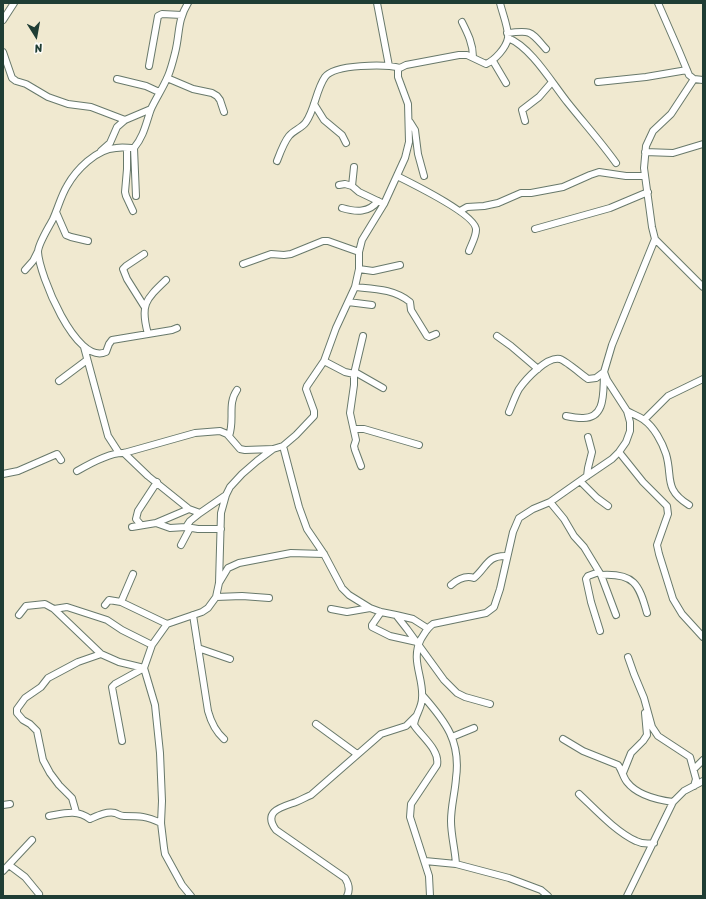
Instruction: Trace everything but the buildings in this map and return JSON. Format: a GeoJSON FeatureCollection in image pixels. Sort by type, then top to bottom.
{"type":"FeatureCollection","features":[{"type":"Feature","properties":{"kind":"street"},"geometry":{"type":"LineString","coordinates":[[3,20],[14,3]]}},
{"type":"Feature","properties":{"kind":"street"},"geometry":{"type":"LineString","coordinates":[[97,154],[114,148],[130,148],[140,142],[151,109],[167,78],[176,51],[178,29],[182,15],[188,3]]}},
{"type":"Feature","properties":{"kind":"street"},"geometry":{"type":"LineString","coordinates":[[377,3],[389,66]]}},
{"type":"Feature","properties":{"kind":"street"},"geometry":{"type":"LineString","coordinates":[[500,3],[508,35],[529,54],[601,141],[616,163]]}},
{"type":"Feature","properties":{"kind":"street"},"geometry":{"type":"LineString","coordinates":[[658,3],[688,75],[694,79],[703,80]]}},
{"type":"Feature","properties":{"kind":"street"},"geometry":{"type":"LineString","coordinates":[[149,66],[158,16],[162,14],[182,15]]}},
{"type":"Feature","properties":{"kind":"street"},"geometry":{"type":"LineString","coordinates":[[462,22],[469,36],[473,50],[473,58]]}},
{"type":"Feature","properties":{"kind":"street"},"geometry":{"type":"LineString","coordinates":[[508,35],[524,31],[527,32],[533,35],[546,49]]}},
{"type":"Feature","properties":{"kind":"street"},"geometry":{"type":"LineString","coordinates":[[277,161],[288,136],[305,124],[314,104],[319,87],[326,75],[333,71],[369,66],[389,66],[400,68],[406,65],[459,55],[467,55],[486,64],[493,61],[500,53],[508,35]]}},
{"type":"Feature","properties":{"kind":"street"},"geometry":{"type":"LineString","coordinates":[[3,52],[12,78],[16,81],[26,84],[48,97],[68,104],[91,107],[126,120]]}},
{"type":"Feature","properties":{"kind":"street"},"geometry":{"type":"LineString","coordinates":[[493,61],[506,83]]}},
{"type":"Feature","properties":{"kind":"street"},"geometry":{"type":"LineString","coordinates":[[77,471],[91,463],[121,453],[195,433],[220,431],[227,434],[240,449],[273,449],[282,446],[296,435],[314,416],[314,411],[306,389],[324,361],[336,328],[355,287],[359,269],[359,252],[362,240],[381,202],[397,176],[405,158],[409,142],[408,104],[398,77],[398,69],[400,68]]}},
{"type":"Feature","properties":{"kind":"street"},"geometry":{"type":"LineString","coordinates":[[598,82],[646,78],[687,70]]}},
{"type":"Feature","properties":{"kind":"street"},"geometry":{"type":"LineString","coordinates":[[167,78],[193,89],[212,92],[220,100],[224,112]]}},
{"type":"Feature","properties":{"kind":"street"},"geometry":{"type":"LineString","coordinates":[[117,79],[146,86],[159,92]]}},
{"type":"Feature","properties":{"kind":"street"},"geometry":{"type":"LineString","coordinates":[[694,79],[671,114],[653,131],[646,146],[645,176],[652,227],[656,239],[703,287]]}},
{"type":"Feature","properties":{"kind":"street"},"geometry":{"type":"LineString","coordinates":[[525,121],[522,110],[538,97],[552,82]]}},
{"type":"Feature","properties":{"kind":"street"},"geometry":{"type":"LineString","coordinates":[[314,104],[324,120],[342,135],[346,143]]}},
{"type":"Feature","properties":{"kind":"street"},"geometry":{"type":"LineString","coordinates":[[25,270],[33,261],[66,187],[72,178],[110,143],[117,127],[126,120],[151,109]]}},
{"type":"Feature","properties":{"kind":"street"},"geometry":{"type":"LineString","coordinates":[[409,121],[415,130],[418,154],[424,176]]}},
{"type":"Feature","properties":{"kind":"street"},"geometry":{"type":"LineString","coordinates":[[645,152],[673,153],[703,144]]}},
{"type":"Feature","properties":{"kind":"street"},"geometry":{"type":"LineString","coordinates":[[130,148],[136,196]]}},
{"type":"Feature","properties":{"kind":"street"},"geometry":{"type":"LineString","coordinates":[[130,148],[125,192],[133,211]]}},
{"type":"Feature","properties":{"kind":"street"},"geometry":{"type":"LineString","coordinates":[[352,186],[354,168]]}},
{"type":"Feature","properties":{"kind":"street"},"geometry":{"type":"LineString","coordinates":[[460,211],[467,207],[498,203],[521,193],[530,193],[563,187],[599,172],[626,176],[645,176]]}},
{"type":"Feature","properties":{"kind":"street"},"geometry":{"type":"LineString","coordinates":[[397,176],[430,192],[460,211],[474,224],[476,230],[469,251]]}},
{"type":"Feature","properties":{"kind":"street"},"geometry":{"type":"LineString","coordinates":[[339,184],[352,186],[359,192],[381,202]]}},
{"type":"Feature","properties":{"kind":"street"},"geometry":{"type":"LineString","coordinates":[[535,229],[610,208],[648,192]]}},
{"type":"Feature","properties":{"kind":"street"},"geometry":{"type":"LineString","coordinates":[[342,208],[353,211],[369,209],[381,202]]}},
{"type":"Feature","properties":{"kind":"street"},"geometry":{"type":"LineString","coordinates":[[56,212],[66,235],[88,241]]}},
{"type":"Feature","properties":{"kind":"street"},"geometry":{"type":"LineString","coordinates":[[566,416],[582,418],[593,415],[601,407],[603,402],[604,372],[612,345],[656,239]]}},
{"type":"Feature","properties":{"kind":"street"},"geometry":{"type":"LineString","coordinates":[[243,264],[271,254],[291,254],[323,241],[328,241],[359,252]]}},
{"type":"Feature","properties":{"kind":"street"},"geometry":{"type":"LineString","coordinates":[[38,251],[47,289],[73,335],[84,347],[94,352],[103,353],[106,352],[112,340],[177,328]]}},
{"type":"Feature","properties":{"kind":"street"},"geometry":{"type":"LineString","coordinates":[[144,254],[123,269],[127,279],[144,306],[148,334]]}},
{"type":"Feature","properties":{"kind":"street"},"geometry":{"type":"LineString","coordinates":[[359,269],[373,271],[400,265]]}},
{"type":"Feature","properties":{"kind":"street"},"geometry":{"type":"LineString","coordinates":[[144,306],[166,280]]}},
{"type":"Feature","properties":{"kind":"street"},"geometry":{"type":"LineString","coordinates":[[355,287],[387,290],[405,298],[410,302],[411,310],[427,336],[429,337],[436,334]]}},
{"type":"Feature","properties":{"kind":"street"},"geometry":{"type":"LineString","coordinates":[[348,302],[372,304]]}},
{"type":"Feature","properties":{"kind":"street"},"geometry":{"type":"LineString","coordinates":[[361,466],[354,450],[356,440],[350,413],[354,373],[363,336]]}},
{"type":"Feature","properties":{"kind":"street"},"geometry":{"type":"LineString","coordinates":[[497,336],[538,369]]}},
{"type":"Feature","properties":{"kind":"street"},"geometry":{"type":"LineString","coordinates":[[84,347],[108,436],[121,453],[157,482],[171,496],[189,509],[200,513]]}},
{"type":"Feature","properties":{"kind":"street"},"geometry":{"type":"LineString","coordinates":[[509,412],[519,390],[531,375],[548,362],[557,359],[566,362],[588,379],[596,378],[604,372]]}},
{"type":"Feature","properties":{"kind":"street"},"geometry":{"type":"LineString","coordinates":[[59,381],[87,360]]}},
{"type":"Feature","properties":{"kind":"street"},"geometry":{"type":"LineString","coordinates":[[324,361],[345,372],[354,373],[383,388]]}},
{"type":"Feature","properties":{"kind":"street"},"geometry":{"type":"LineString","coordinates":[[348,896],[349,887],[346,878],[276,830],[272,824],[271,816],[275,810],[282,806],[311,795],[381,734],[406,726],[415,717],[422,705],[423,696],[417,664],[418,643],[427,628],[440,622],[490,611],[494,607],[500,589],[513,532],[519,518],[533,509],[550,502],[620,452],[630,431],[630,422],[627,411],[607,380],[604,372]]}},
{"type":"Feature","properties":{"kind":"street"},"geometry":{"type":"LineString","coordinates":[[644,420],[668,396],[703,379]]}},
{"type":"Feature","properties":{"kind":"street"},"geometry":{"type":"LineString","coordinates":[[229,436],[231,430],[231,403],[233,395],[237,390]]}},
{"type":"Feature","properties":{"kind":"street"},"geometry":{"type":"LineString","coordinates":[[627,411],[644,420],[654,430],[666,454],[672,489],[676,495],[689,505]]}},
{"type":"Feature","properties":{"kind":"street"},"geometry":{"type":"LineString","coordinates":[[354,429],[364,429],[420,445]]}},
{"type":"Feature","properties":{"kind":"street"},"geometry":{"type":"LineString","coordinates":[[587,476],[592,452],[588,437]]}},
{"type":"Feature","properties":{"kind":"street"},"geometry":{"type":"LineString","coordinates":[[282,446],[307,529],[324,554],[342,588],[370,608],[396,616],[413,619],[427,628]]}},
{"type":"Feature","properties":{"kind":"street"},"geometry":{"type":"LineString","coordinates":[[191,896],[182,885],[165,854],[161,823],[162,801],[160,753],[155,705],[144,668],[152,645],[167,624],[202,612],[208,608],[216,597],[219,583],[221,513],[226,495],[230,487],[242,474],[273,449]]}},
{"type":"Feature","properties":{"kind":"street"},"geometry":{"type":"LineString","coordinates":[[620,452],[643,482],[667,506],[668,514],[657,546],[659,554],[673,599],[682,614],[703,637]]}},
{"type":"Feature","properties":{"kind":"street"},"geometry":{"type":"LineString","coordinates":[[3,474],[18,471],[57,454],[61,460]]}},
{"type":"Feature","properties":{"kind":"street"},"geometry":{"type":"LineString","coordinates":[[141,525],[136,519],[138,510],[157,482]]}},
{"type":"Feature","properties":{"kind":"street"},"geometry":{"type":"LineString","coordinates":[[580,482],[608,506]]}},
{"type":"Feature","properties":{"kind":"street"},"geometry":{"type":"LineString","coordinates":[[181,545],[190,521],[226,495]]}},
{"type":"Feature","properties":{"kind":"street"},"geometry":{"type":"LineString","coordinates":[[550,502],[564,519],[574,536],[584,547],[600,573],[616,615]]}},
{"type":"Feature","properties":{"kind":"street"},"geometry":{"type":"LineString","coordinates":[[132,526],[156,523],[189,509]]}},
{"type":"Feature","properties":{"kind":"street"},"geometry":{"type":"LineString","coordinates":[[156,523],[170,528],[221,529]]}},
{"type":"Feature","properties":{"kind":"street"},"geometry":{"type":"LineString","coordinates":[[219,583],[228,568],[239,563],[291,554],[324,554]]}},
{"type":"Feature","properties":{"kind":"street"},"geometry":{"type":"LineString","coordinates":[[451,586],[462,578],[468,576],[474,578],[491,559],[498,556],[507,556]]}},
{"type":"Feature","properties":{"kind":"street"},"geometry":{"type":"LineString","coordinates":[[600,630],[591,602],[586,579],[588,576],[600,573],[615,574],[630,580],[637,585],[642,595],[647,613]]}},
{"type":"Feature","properties":{"kind":"street"},"geometry":{"type":"LineString","coordinates":[[121,602],[133,574]]}},
{"type":"Feature","properties":{"kind":"street"},"geometry":{"type":"LineString","coordinates":[[216,597],[242,596],[269,598]]}},
{"type":"Feature","properties":{"kind":"street"},"geometry":{"type":"LineString","coordinates":[[105,605],[109,600],[121,602],[167,624]]}},
{"type":"Feature","properties":{"kind":"street"},"geometry":{"type":"LineString","coordinates":[[19,615],[26,606],[44,604],[54,609],[100,654],[119,662],[144,668]]}},
{"type":"Feature","properties":{"kind":"street"},"geometry":{"type":"LineString","coordinates":[[54,609],[67,607],[108,620],[122,630],[152,645]]}},
{"type":"Feature","properties":{"kind":"street"},"geometry":{"type":"LineString","coordinates":[[331,609],[347,612],[370,608]]}},
{"type":"Feature","properties":{"kind":"street"},"geometry":{"type":"LineString","coordinates":[[381,612],[372,625],[375,629],[390,636],[418,643]]}},
{"type":"Feature","properties":{"kind":"street"},"geometry":{"type":"LineString","coordinates":[[193,615],[208,711],[212,724],[218,734],[224,739]]}},
{"type":"Feature","properties":{"kind":"street"},"geometry":{"type":"LineString","coordinates":[[396,616],[418,643],[444,680],[457,693],[490,704]]}},
{"type":"Feature","properties":{"kind":"street"},"geometry":{"type":"LineString","coordinates":[[198,648],[230,659]]}},
{"type":"Feature","properties":{"kind":"street"},"geometry":{"type":"LineString","coordinates":[[76,812],[72,798],[55,779],[43,760],[37,731],[23,720],[17,713],[17,709],[25,698],[41,687],[48,678],[78,662],[100,654]]}},
{"type":"Feature","properties":{"kind":"street"},"geometry":{"type":"LineString","coordinates":[[628,657],[644,698],[652,727],[658,736],[690,757],[696,779],[694,786]]}},
{"type":"Feature","properties":{"kind":"street"},"geometry":{"type":"LineString","coordinates":[[122,741],[112,687],[144,668]]}},
{"type":"Feature","properties":{"kind":"street"},"geometry":{"type":"LineString","coordinates":[[423,696],[449,729],[457,755],[451,822],[456,864]]}},
{"type":"Feature","properties":{"kind":"street"},"geometry":{"type":"LineString","coordinates":[[623,774],[631,753],[643,741],[646,735],[644,698]]}},
{"type":"Feature","properties":{"kind":"street"},"geometry":{"type":"LineString","coordinates":[[415,717],[414,725],[435,751],[438,760],[437,765],[411,804],[410,817],[416,839],[425,861],[430,896]]}},
{"type":"Feature","properties":{"kind":"street"},"geometry":{"type":"LineString","coordinates":[[316,724],[357,754]]}},
{"type":"Feature","properties":{"kind":"street"},"geometry":{"type":"LineString","coordinates":[[452,737],[474,728]]}},
{"type":"Feature","properties":{"kind":"street"},"geometry":{"type":"LineString","coordinates":[[563,739],[583,751],[618,765],[627,782],[635,790],[654,798],[673,802]]}},
{"type":"Feature","properties":{"kind":"street"},"geometry":{"type":"LineString","coordinates":[[694,769],[703,760]]}},
{"type":"Feature","properties":{"kind":"street"},"geometry":{"type":"LineString","coordinates":[[627,896],[673,802],[684,791],[703,781]]}},
{"type":"Feature","properties":{"kind":"street"},"geometry":{"type":"LineString","coordinates":[[579,794],[624,834],[637,842],[647,844],[654,843]]}},
{"type":"Feature","properties":{"kind":"street"},"geometry":{"type":"LineString","coordinates":[[49,816],[76,812],[90,820],[102,814],[115,813],[122,816],[139,815],[161,823]]}},
{"type":"Feature","properties":{"kind":"street"},"geometry":{"type":"LineString","coordinates":[[32,840],[5,867],[25,877],[39,894]]}},
{"type":"Feature","properties":{"kind":"street"},"geometry":{"type":"LineString","coordinates":[[425,861],[456,864],[509,878],[541,890],[548,896]]}}]}
